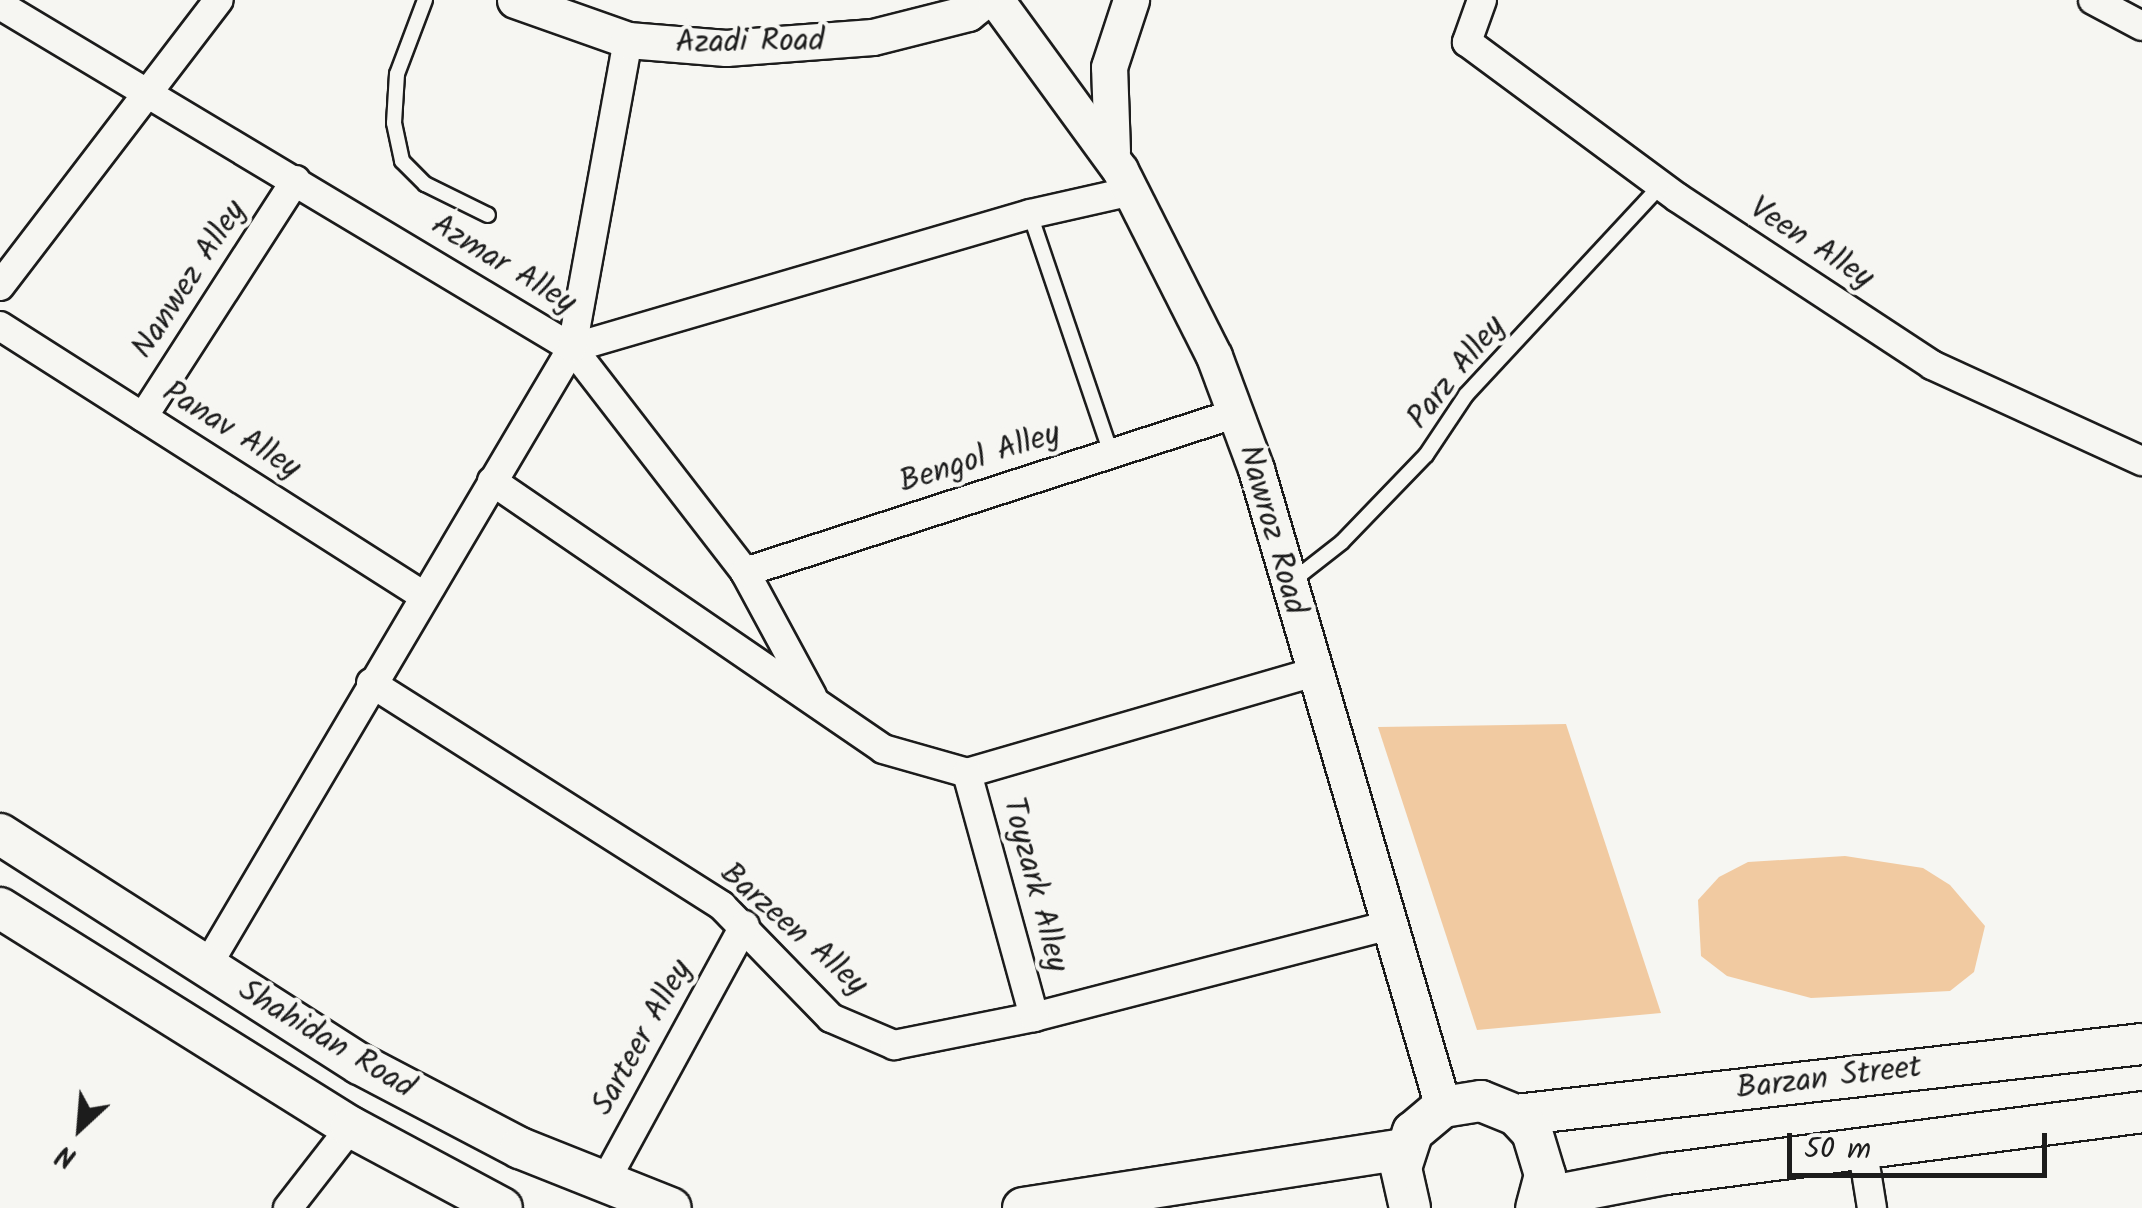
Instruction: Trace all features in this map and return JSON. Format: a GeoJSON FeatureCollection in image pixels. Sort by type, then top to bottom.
{"type":"FeatureCollection","features":[{"type":"Feature","properties":{"kind":"main road","name":"Shahidan Road"},"geometry":{"type":"LineString","coordinates":[[15,843],[376,1073],[603,1185],[671,1208]]}},
{"type":"Feature","properties":{"kind":"main road"},"geometry":{"type":"LineString","coordinates":[[0,898],[22,878],[15,843]]}},
{"type":"Feature","properties":{"kind":"main road","name":"Shahidan Road"},"geometry":{"type":"LineString","coordinates":[[0,908],[351,1127],[502,1208]]}},
{"type":"Feature","properties":{"kind":"main road"},"geometry":{"type":"LineString","coordinates":[[107,974],[116,950],[146,927]]}},
{"type":"Feature","properties":{"kind":"main road","name":"Barzan Street"},"geometry":{"type":"LineString","coordinates":[[1516,1115],[2142,1044]]}},
{"type":"Feature","properties":{"kind":"main road"},"geometry":{"type":"LineString","coordinates":[[1410,1208],[1402,1188],[1405,1149],[1427,1117],[1444,1107],[1481,1101],[1516,1115],[1542,1152],[1538,1203],[1666,1174],[1863,1152],[2142,1112]]}},
{"type":"Feature","properties":{"kind":"main road"},"geometry":{"type":"LineString","coordinates":[[1023,1208],[1405,1149]]}},
{"type":"Feature","properties":{"kind":"street"},"geometry":{"type":"LineString","coordinates":[[0,286],[220,0]]}},
{"type":"Feature","properties":{"kind":"street","name":"Azadi Road"},"geometry":{"type":"LineString","coordinates":[[514,0],[628,40],[726,48],[824,44],[921,26],[968,13],[984,0]]}},
{"type":"Feature","properties":{"kind":"street","name":"Nawroz Road"},"geometry":{"type":"LineString","coordinates":[[996,0],[1126,180],[1236,412],[1444,1107]]}},
{"type":"Feature","properties":{"kind":"street"},"geometry":{"type":"LineString","coordinates":[[1126,180],[1106,105],[1109,67],[1131,0]]}},
{"type":"Feature","properties":{"kind":"street","name":"Veen Alley"},"geometry":{"type":"LineString","coordinates":[[1482,0],[1467,42],[1660,185],[1932,365],[2142,462]]}},
{"type":"Feature","properties":{"kind":"street"},"geometry":{"type":"LineString","coordinates":[[2094,0],[2142,26]]}},
{"type":"Feature","properties":{"kind":"street","name":"Azmar Alley"},"geometry":{"type":"LineString","coordinates":[[0,6],[572,348],[1030,214],[1126,180]]}},
{"type":"Feature","properties":{"kind":"street"},"geometry":{"type":"LineString","coordinates":[[208,966],[572,348],[628,40]]}},
{"type":"Feature","properties":{"kind":"street","name":"Nanwez Alley"},"geometry":{"type":"LineString","coordinates":[[143,417],[296,180]]}},
{"type":"Feature","properties":{"kind":"street","name":"Panav Alley"},"geometry":{"type":"LineString","coordinates":[[0,326],[424,596]]}},
{"type":"Feature","properties":{"kind":"street"},"geometry":{"type":"LineString","coordinates":[[572,348],[745,572],[812,698]]}},
{"type":"Feature","properties":{"kind":"street","name":"Bengol Alley"},"geometry":{"type":"LineString","coordinates":[[745,572],[1236,412]]}},
{"type":"Feature","properties":{"kind":"street"},"geometry":{"type":"LineString","coordinates":[[492,481],[883,749],[966,772],[1312,673]]}},
{"type":"Feature","properties":{"kind":"street","name":"Barzeen Alley"},"geometry":{"type":"LineString","coordinates":[[372,682],[745,925],[831,1018],[894,1046],[1034,1017],[1390,925]]}},
{"type":"Feature","properties":{"kind":"street","name":"Toyzark Alley"},"geometry":{"type":"LineString","coordinates":[[966,772],[1034,1017]]}},
{"type":"Feature","properties":{"kind":"street","name":"Sarteer Alley"},"geometry":{"type":"LineString","coordinates":[[603,1185],[745,925]]}},
{"type":"Feature","properties":{"kind":"street"},"geometry":{"type":"LineString","coordinates":[[288,1208],[351,1127]]}},
{"type":"Feature","properties":{"kind":"street"},"geometry":{"type":"LineString","coordinates":[[1863,1152],[1872,1208]]}},
{"type":"Feature","properties":{"kind":"lane"},"geometry":{"type":"LineString","coordinates":[[425,0],[398,74],[394,124],[402,161],[425,184],[488,215]]}},
{"type":"Feature","properties":{"kind":"lane","name":"Parz Alley"},"geometry":{"type":"LineString","coordinates":[[1288,584],[1342,542],[1426,455],[1466,396],[1660,185]]}},
{"type":"Feature","properties":{"kind":"lane"},"geometry":{"type":"LineString","coordinates":[[1030,214],[1111,453]]}},
{"type":"Feature","properties":{"kind":"building"},"geometry":{"type":"Polygon","coordinates":[[[1566,724],[1661,1013],[1477,1030],[1378,727],[1566,724]]]}},
{"type":"Feature","properties":{"kind":"building"},"geometry":{"type":"Polygon","coordinates":[[[1845,856],[1923,868],[1950,885],[1985,926],[1974,972],[1950,991],[1811,998],[1727,976],[1701,956],[1698,900],[1719,877],[1748,862],[1845,856]]]}}]}
